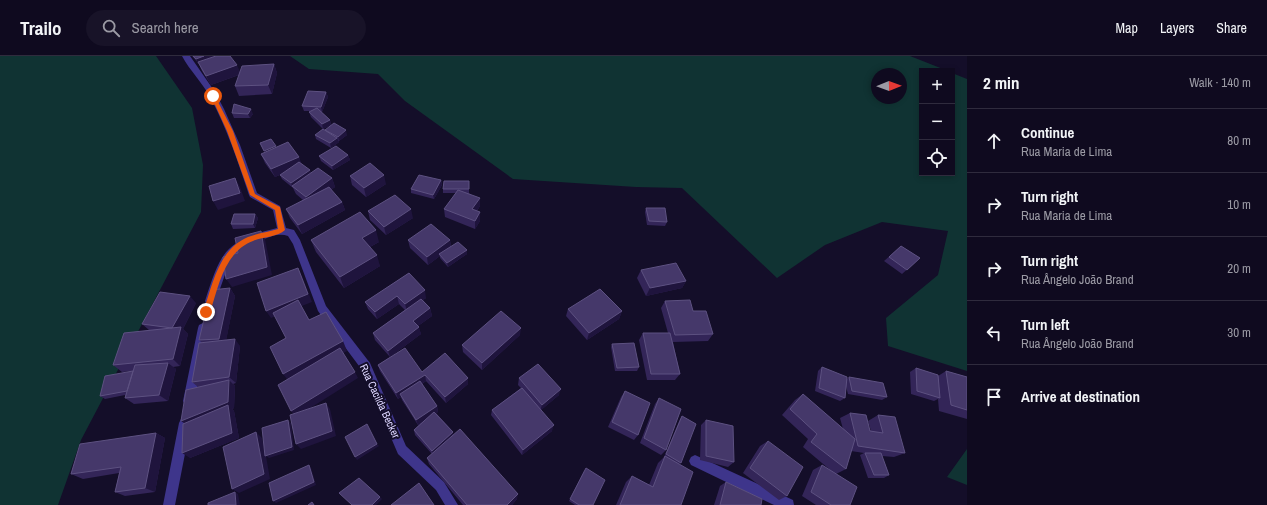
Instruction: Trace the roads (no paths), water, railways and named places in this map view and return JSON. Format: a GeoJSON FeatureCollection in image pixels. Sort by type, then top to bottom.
{"type":"FeatureCollection","features":[{"type":"Feature","properties":{"kind":"street"},"geometry":{"type":"LineString","coordinates":[[169,505],[206,316],[223,264],[236,247],[250,239],[282,230],[278,208],[253,195],[230,131],[213,96],[186,56]]}},
{"type":"Feature","properties":{"kind":"street","name":"Rua Cacilda Becker"},"geometry":{"type":"LineString","coordinates":[[282,230],[291,233],[297,243],[322,308],[366,367],[402,450],[440,486],[452,505]]}},
{"type":"Feature","properties":{"kind":"street"},"geometry":{"type":"LineString","coordinates":[[695,461],[788,505]]}}]}
